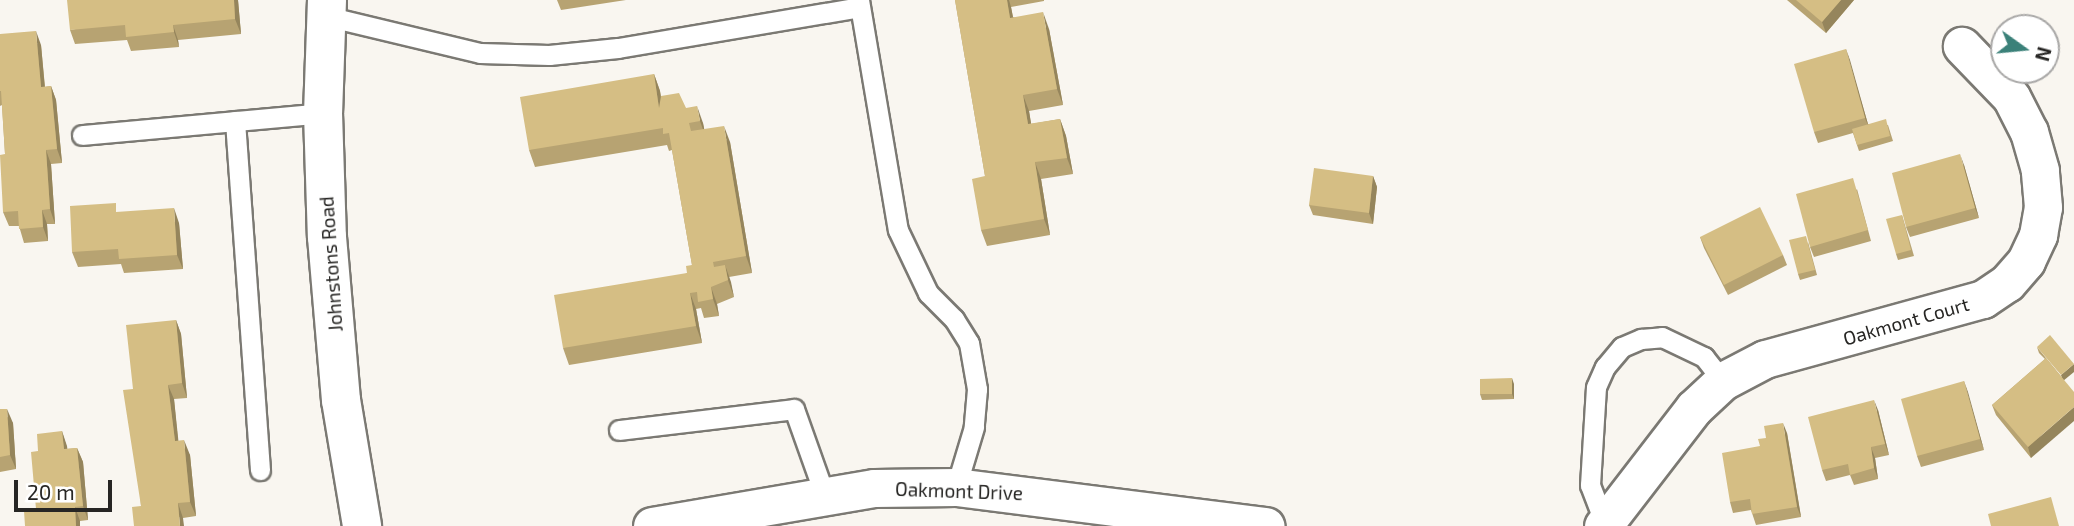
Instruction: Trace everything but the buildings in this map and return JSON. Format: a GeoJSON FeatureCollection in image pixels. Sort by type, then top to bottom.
{"type":"FeatureCollection","features":[{"type":"Feature","properties":{"kind":"street","name":"Johnstons Road"},"geometry":{"type":"LineString","coordinates":[[327,8],[323,113],[327,237],[341,400],[362,526]]}},
{"type":"Feature","properties":{"kind":"street","name":"Oakmont Court"},"geometry":{"type":"LineString","coordinates":[[1604,525],[1694,408],[1723,381],[1765,359],[1983,299],[2007,283],[2026,261],[2038,235],[2043,207],[2040,170],[2029,132],[2011,97],[1962,46]]}},
{"type":"Feature","properties":{"kind":"street","name":"Oakmont Drive"},"geometry":{"type":"LineString","coordinates":[[652,526],[874,488],[956,487],[1266,526]]}},
{"type":"Feature","properties":{"kind":"lane"},"geometry":{"type":"LineString","coordinates":[[327,8],[480,53],[549,55],[618,48],[859,3],[898,230],[928,293],[954,319],[969,344],[977,389],[974,427],[956,487]]}},
{"type":"Feature","properties":{"kind":"lane"},"geometry":{"type":"LineString","coordinates":[[82,135],[323,113]]}},
{"type":"Feature","properties":{"kind":"lane"},"geometry":{"type":"LineString","coordinates":[[235,121],[260,470]]}},
{"type":"Feature","properties":{"kind":"lane"},"geometry":{"type":"LineString","coordinates":[[1604,525],[1590,485],[1596,387],[1605,367],[1622,347],[1641,339],[1662,337],[1704,357],[1723,381]]}},
{"type":"Feature","properties":{"kind":"lane"},"geometry":{"type":"LineString","coordinates":[[619,430],[793,409],[825,496]]}}]}
